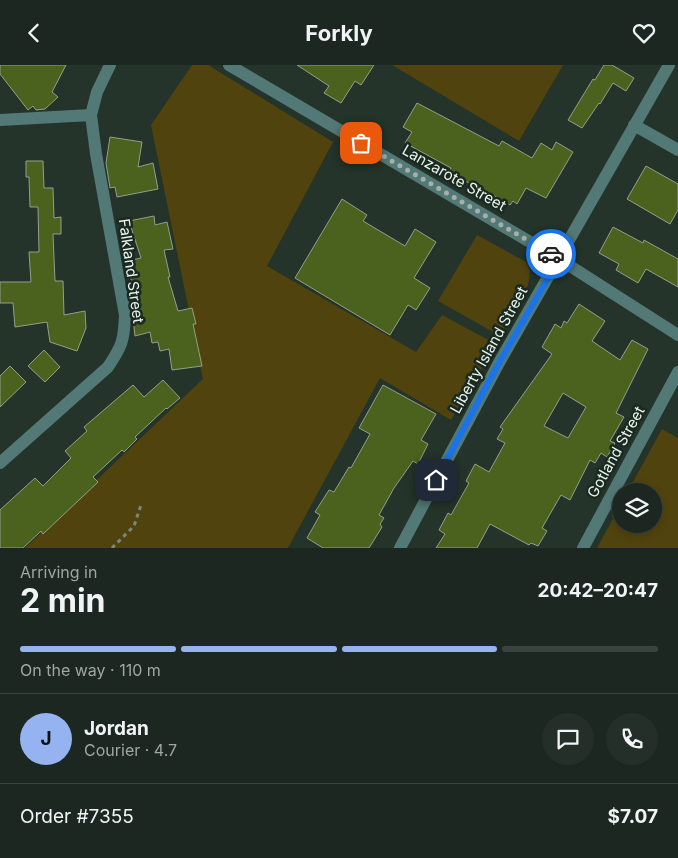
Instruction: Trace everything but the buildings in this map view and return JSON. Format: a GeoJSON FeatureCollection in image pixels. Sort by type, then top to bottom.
{"type":"FeatureCollection","features":[{"type":"Feature","properties":{"kind":"street","name":"Falkland Street"},"geometry":{"type":"LineString","coordinates":[[0,463],[108,367],[124,338],[125,315],[96,154],[91,115],[97,92],[110,65]]}},
{"type":"Feature","properties":{"kind":"street","name":"Lanzarote Street"},"geometry":{"type":"LineString","coordinates":[[229,65],[559,259],[678,335]]}},
{"type":"Feature","properties":{"kind":"street","name":"Liberty Island Street"},"geometry":{"type":"LineString","coordinates":[[400,548],[500,361],[669,65]]}},
{"type":"Feature","properties":{"kind":"street"},"geometry":{"type":"LineString","coordinates":[[0,120],[91,115]]}},
{"type":"Feature","properties":{"kind":"street"},"geometry":{"type":"LineString","coordinates":[[634,125],[678,151]]}},
{"type":"Feature","properties":{"kind":"street","name":"Gotland Street"},"geometry":{"type":"LineString","coordinates":[[583,548],[678,372]]}},
{"type":"Feature","properties":{"kind":"path"},"geometry":{"type":"LineString","coordinates":[[112,548],[134,526],[141,505]]}},
{"type":"Feature","properties":{"kind":"shaded area"},"geometry":{"type":"Polygon","coordinates":[[[192,65],[208,65],[333,142],[267,266],[416,352],[442,315],[496,344],[451,420],[380,378],[288,548],[25,548],[203,379],[151,125],[192,65]]]}},
{"type":"Feature","properties":{"kind":"shaded area"},"geometry":{"type":"Polygon","coordinates":[[[392,65],[563,65],[519,141],[392,65]]]}},
{"type":"Feature","properties":{"kind":"shaded area"},"geometry":{"type":"Polygon","coordinates":[[[477,235],[526,262],[530,271],[528,285],[500,336],[438,301],[477,235]]]}},
{"type":"Feature","properties":{"kind":"shaded area"},"geometry":{"type":"Polygon","coordinates":[[[662,429],[678,438],[678,548],[597,548],[612,520],[612,533],[662,533],[662,483],[632,483],[662,429]]]}},
{"type":"Feature","properties":{"kind":"way so far"},"geometry":{"type":"LineString","coordinates":[[361,143],[551,254]]}},
{"type":"Feature","properties":{"kind":"route"},"geometry":{"type":"LineString","coordinates":[[436,480],[500,361],[559,259],[551,254]]}}]}
